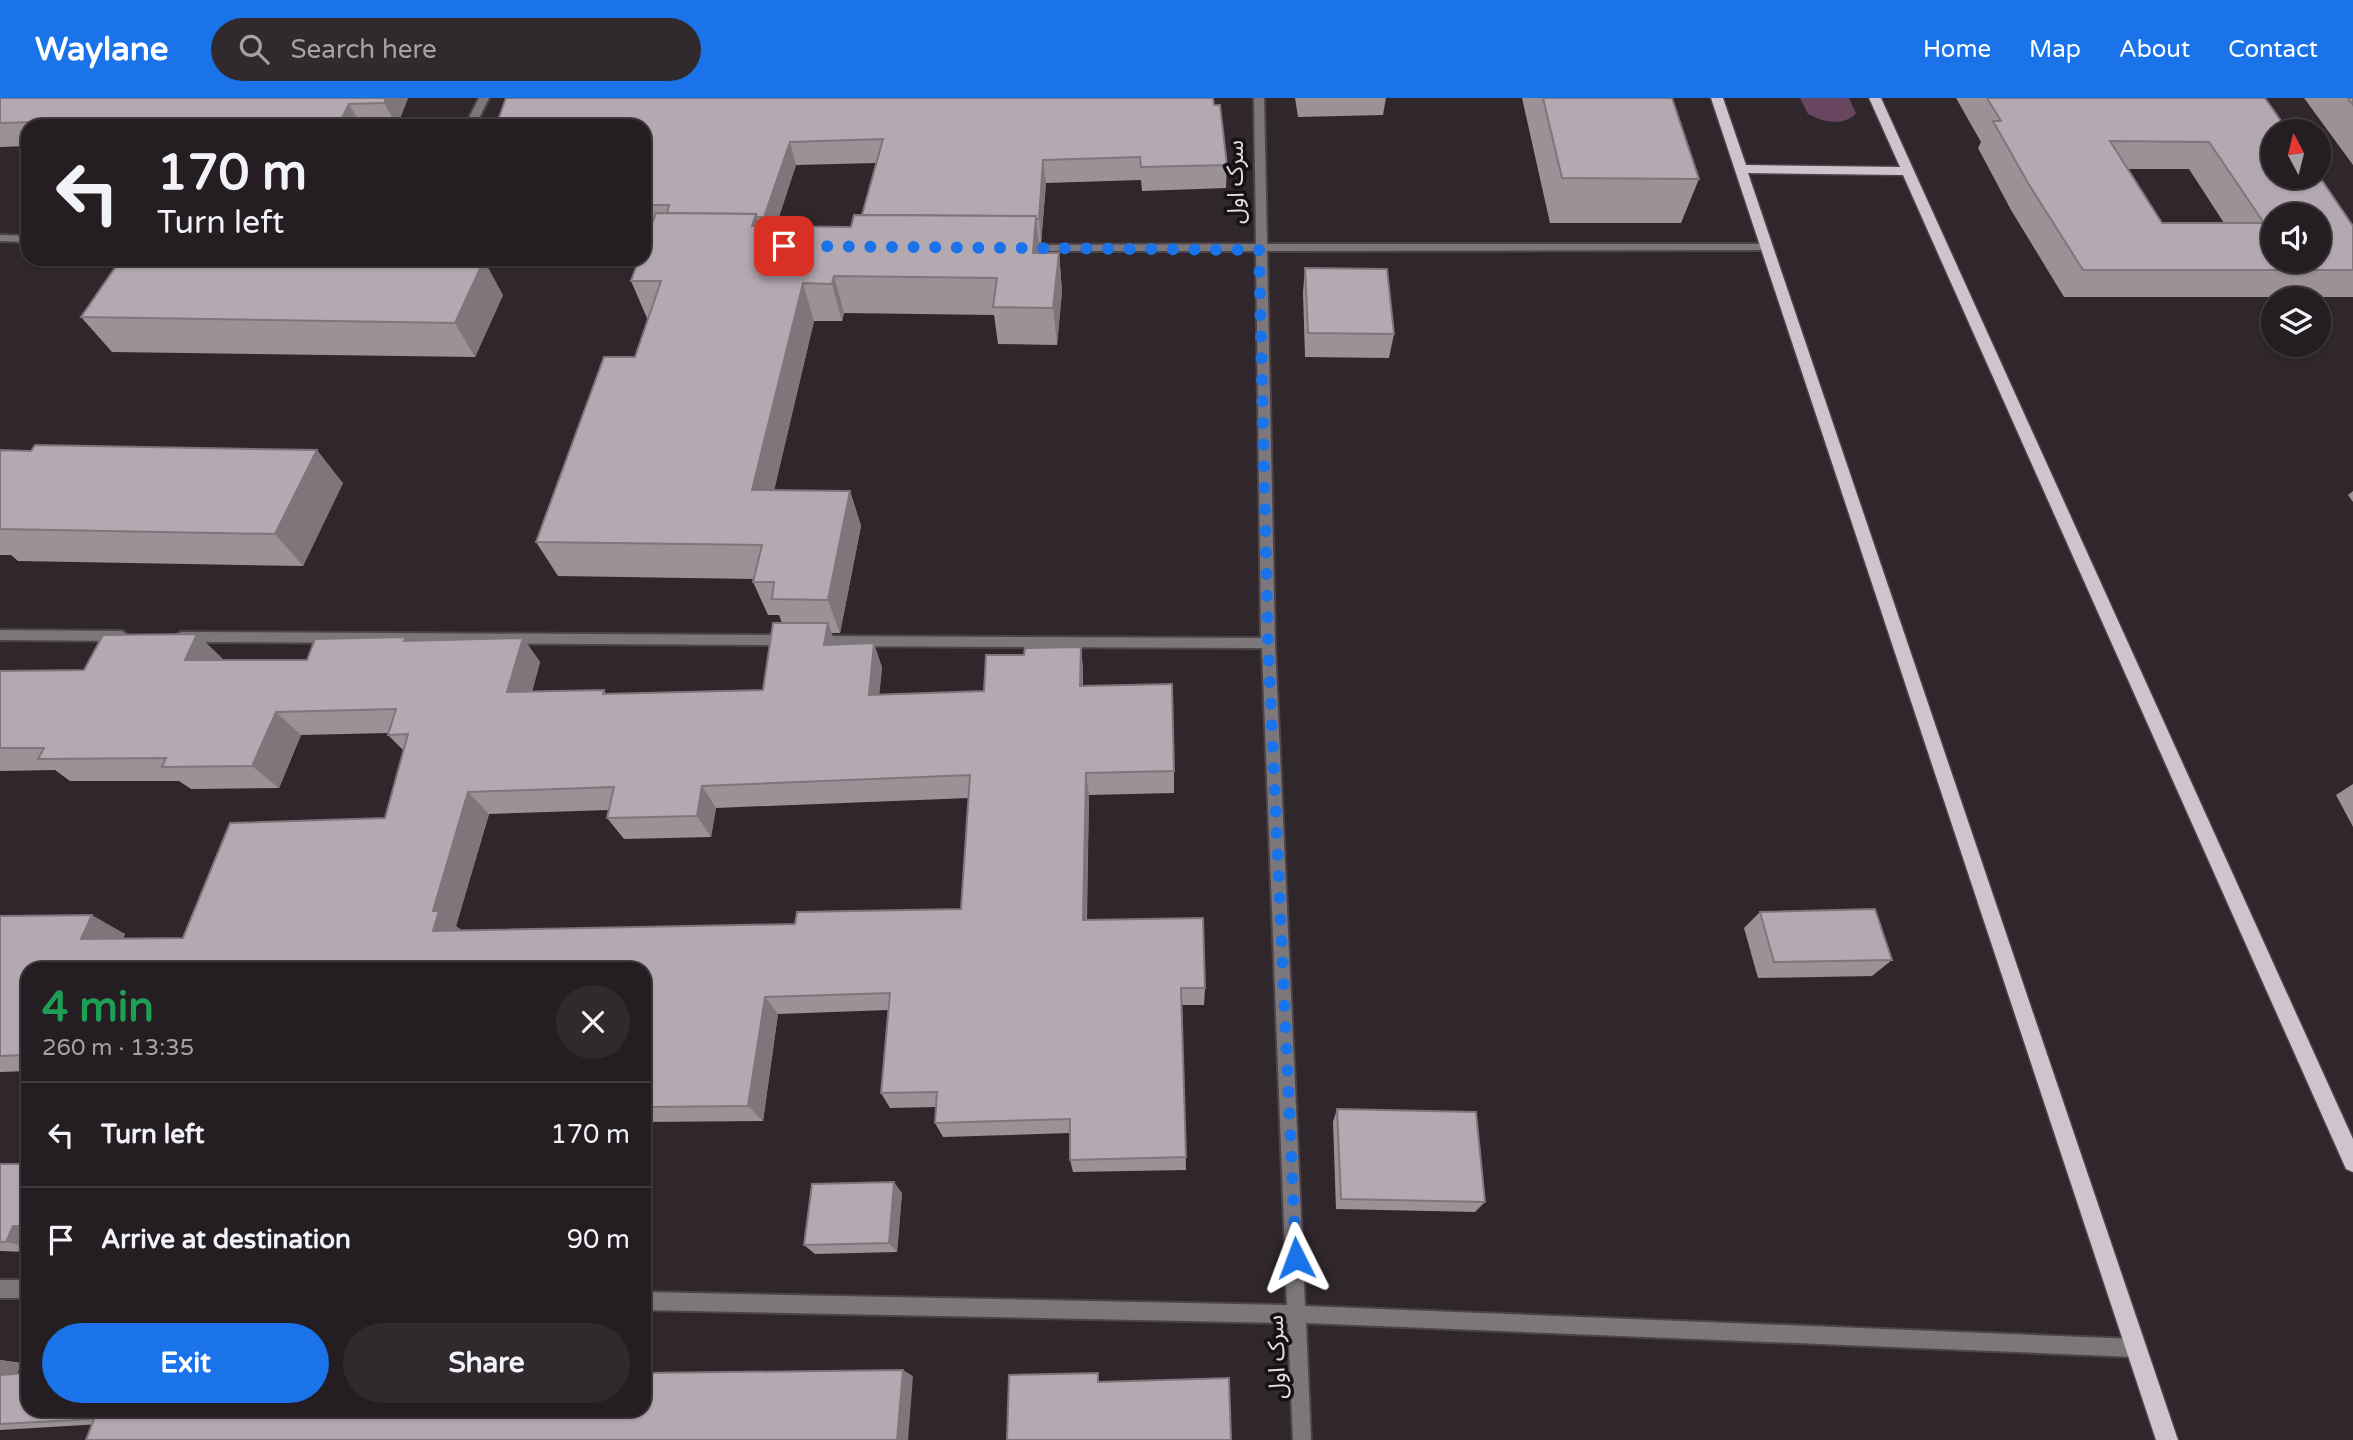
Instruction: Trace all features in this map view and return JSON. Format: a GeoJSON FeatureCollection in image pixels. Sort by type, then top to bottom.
{"type":"FeatureCollection","features":[{"type":"Feature","properties":{"kind":"main road"},"geometry":{"type":"LineString","coordinates":[[1717,98],[2167,1440]]}},
{"type":"Feature","properties":{"kind":"main road"},"geometry":{"type":"LineString","coordinates":[[1875,98],[2353,1162]]}},
{"type":"Feature","properties":{"kind":"main road"},"geometry":{"type":"LineString","coordinates":[[1741,169],[1910,171]]}},
{"type":"Feature","properties":{"kind":"street"},"geometry":{"type":"LineString","coordinates":[[474,119],[484,98]]}},
{"type":"Feature","properties":{"kind":"street","name":"سرک‌ اول"},"geometry":{"type":"LineString","coordinates":[[1259,98],[1259,250],[1268,643],[1302,1440]]}},
{"type":"Feature","properties":{"kind":"street"},"geometry":{"type":"LineString","coordinates":[[0,238],[21,239]]}},
{"type":"Feature","properties":{"kind":"street"},"geometry":{"type":"LineString","coordinates":[[1007,248],[1259,250],[1768,247]]}},
{"type":"Feature","properties":{"kind":"street"},"geometry":{"type":"LineString","coordinates":[[0,635],[139,636]]}},
{"type":"Feature","properties":{"kind":"street"},"geometry":{"type":"LineString","coordinates":[[167,636],[1268,643]]}},
{"type":"Feature","properties":{"kind":"street"},"geometry":{"type":"LineString","coordinates":[[0,1289],[21,1289]]}},
{"type":"Feature","properties":{"kind":"street"},"geometry":{"type":"LineString","coordinates":[[651,1301],[1298,1314],[2135,1348]]}},
{"type":"Feature","properties":{"kind":"shaded area"},"geometry":{"type":"Polygon","coordinates":[[[1800,98],[1849,98],[1856,114],[1844,121],[1826,121],[1808,114],[1800,98]]]}},
{"type":"Feature","properties":{"kind":"building"},"geometry":{"type":"Polygon","coordinates":[[[0,98],[386,98],[384,103],[349,104],[342,119],[21,119],[21,122],[0,123],[0,98]]]}},
{"type":"Feature","properties":{"kind":"building"},"geometry":{"type":"Polygon","coordinates":[[[506,98],[1213,98],[1214,105],[1220,105],[1227,165],[1141,167],[1140,157],[1043,160],[1039,219],[1036,219],[1036,216],[862,215],[883,139],[790,142],[764,217],[757,217],[756,214],[667,213],[669,205],[651,205],[651,119],[498,119],[506,98]]]}},
{"type":"Feature","properties":{"kind":"building"},"geometry":{"type":"Polygon","coordinates":[[[1543,98],[1672,98],[1699,179],[1562,178],[1543,98]]]}},
{"type":"Feature","properties":{"kind":"building"},"geometry":{"type":"Polygon","coordinates":[[[1987,98],[2265,98],[2280,119],[2261,119],[2261,189],[2328,189],[2353,226],[2353,270],[2331,270],[2331,203],[2261,203],[2261,219],[2209,142],[2110,141],[2162,223],[2261,223],[2261,270],[2083,270],[1993,121],[2001,121],[1987,98]]]}},
{"type":"Feature","properties":{"kind":"building"},"geometry":{"type":"Polygon","coordinates":[[[656,213],[756,214],[752,226],[851,227],[854,215],[1036,216],[1033,253],[1059,253],[1053,308],[993,307],[997,278],[834,276],[832,284],[803,283],[752,490],[850,491],[828,600],[772,599],[774,582],[753,582],[762,545],[536,542],[604,357],[635,357],[661,281],[631,281],[636,266],[651,266],[651,226],[656,213]]]}},
{"type":"Feature","properties":{"kind":"building"},"geometry":{"type":"Polygon","coordinates":[[[116,266],[481,266],[455,323],[81,317],[116,266]]]}},
{"type":"Feature","properties":{"kind":"building"},"geometry":{"type":"Polygon","coordinates":[[[1305,268],[1387,269],[1394,334],[1308,333],[1305,268]]]}},
{"type":"Feature","properties":{"kind":"building"},"geometry":{"type":"Polygon","coordinates":[[[35,445],[317,450],[275,534],[0,529],[0,450],[31,451],[35,445]]]}},
{"type":"Feature","properties":{"kind":"building"},"geometry":{"type":"Polygon","coordinates":[[[773,623],[828,623],[824,645],[874,643],[869,695],[984,691],[986,655],[1024,655],[1025,648],[1081,647],[1080,686],[1172,684],[1174,771],[1086,773],[1083,920],[1203,918],[1205,988],[1181,988],[1186,1157],[1070,1160],[1070,1119],[935,1123],[937,1092],[881,1093],[890,993],[765,997],[748,1106],[651,1107],[651,962],[21,962],[21,1055],[0,1056],[0,916],[92,915],[81,939],[183,938],[230,823],[385,818],[408,734],[388,735],[396,709],[276,712],[252,766],[162,767],[166,758],[38,759],[44,748],[0,748],[0,671],[84,670],[103,635],[197,634],[185,660],[307,660],[315,639],[406,637],[404,641],[523,638],[507,692],[604,690],[603,694],[763,690],[773,623]],[[970,775],[702,786],[697,816],[607,818],[614,787],[468,792],[433,911],[439,911],[433,931],[795,924],[797,912],[961,909],[970,775]]]}},
{"type":"Feature","properties":{"kind":"building"},"geometry":{"type":"Polygon","coordinates":[[[1875,909],[1892,960],[1774,962],[1760,912],[1875,909]]]}},
{"type":"Feature","properties":{"kind":"building"},"geometry":{"type":"Polygon","coordinates":[[[1337,1109],[1476,1112],[1485,1202],[1341,1199],[1337,1109]]]}},
{"type":"Feature","properties":{"kind":"building"},"geometry":{"type":"Polygon","coordinates":[[[0,1164],[21,1164],[21,1226],[13,1226],[6,1242],[0,1242],[0,1164]]]}},
{"type":"Feature","properties":{"kind":"building"},"geometry":{"type":"Polygon","coordinates":[[[894,1182],[889,1243],[804,1245],[812,1184],[894,1182]]]}},
{"type":"Feature","properties":{"kind":"building"},"geometry":{"type":"Polygon","coordinates":[[[903,1370],[897,1440],[86,1440],[94,1419],[0,1424],[0,1375],[21,1374],[21,1417],[651,1417],[651,1373],[903,1370]]]}},
{"type":"Feature","properties":{"kind":"building"},"geometry":{"type":"Polygon","coordinates":[[[1098,1373],[1098,1382],[1229,1378],[1231,1440],[1007,1440],[1009,1375],[1098,1373]]]}},
{"type":"Feature","properties":{"kind":"route"},"geometry":{"type":"LineString","coordinates":[[784,246],[1259,250],[1268,643],[1296,1258]]}}]}
